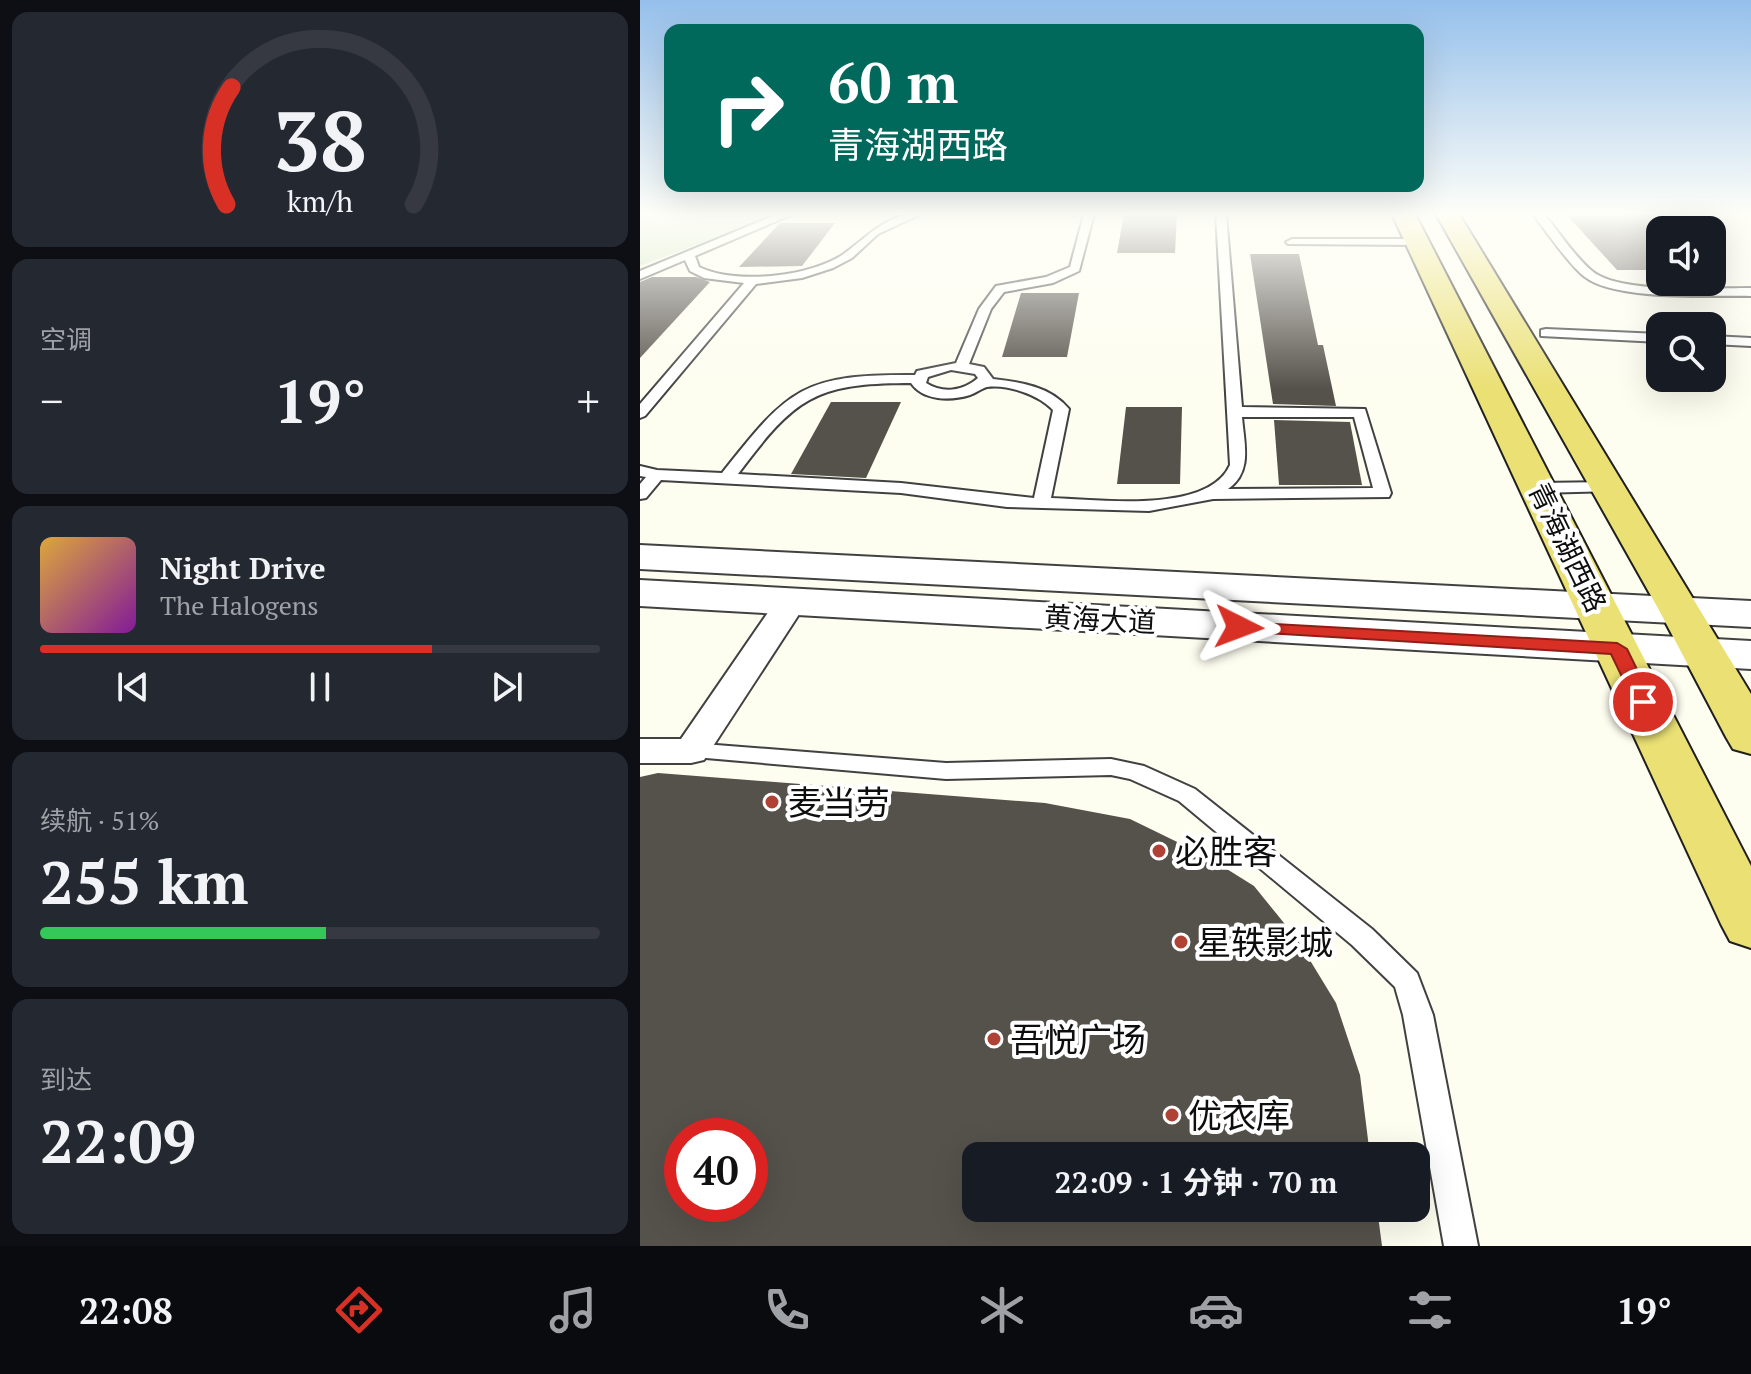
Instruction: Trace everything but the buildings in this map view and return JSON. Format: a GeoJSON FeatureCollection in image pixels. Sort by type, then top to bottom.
{"type":"FeatureCollection","features":[{"type":"Feature","properties":{"kind":"main road","name":"青海湖西路"},"geometry":{"type":"LineString","coordinates":[[1432,272],[1617,649],[1738,870],[1751,924]]}},
{"type":"Feature","properties":{"kind":"main road"},"geometry":{"type":"LineString","coordinates":[[1482,272],[1681,610],[1751,737]]}},
{"type":"Feature","properties":{"kind":"street","name":"黄海大道"},"geometry":{"type":"LineString","coordinates":[[640,557],[1751,614]]}},
{"type":"Feature","properties":{"kind":"street","name":"黄海大道"},"geometry":{"type":"LineString","coordinates":[[640,593],[1751,655]]}},
{"type":"Feature","properties":{"kind":"street"},"geometry":{"type":"LineString","coordinates":[[640,751],[691,751],[791,602]]}},
{"type":"Feature","properties":{"kind":"lane"},"geometry":{"type":"LineString","coordinates":[[700,272],[752,281],[808,272]]}},
{"type":"Feature","properties":{"kind":"lane"},"geometry":{"type":"LineString","coordinates":[[962,365],[985,309],[1000,289],[1049,280],[1068,272]]}},
{"type":"Feature","properties":{"kind":"lane"},"geometry":{"type":"LineString","coordinates":[[1212,494],[1232,479],[1238,465],[1225,272]]}},
{"type":"Feature","properties":{"kind":"lane"},"geometry":{"type":"LineString","coordinates":[[1587,272],[1598,280],[1627,287],[1751,292]]}},
{"type":"Feature","properties":{"kind":"lane"},"geometry":{"type":"LineString","coordinates":[[640,413],[752,281]]}},
{"type":"Feature","properties":{"kind":"lane"},"geometry":{"type":"LineString","coordinates":[[1546,333],[1646,337]]}},
{"type":"Feature","properties":{"kind":"lane"},"geometry":{"type":"LineString","coordinates":[[1726,341],[1751,342]]}},
{"type":"Feature","properties":{"kind":"lane"},"geometry":{"type":"LineString","coordinates":[[726,479],[792,402],[814,391],[844,384],[918,379],[940,367],[962,365],[984,373],[983,382]]}},
{"type":"Feature","properties":{"kind":"lane"},"geometry":{"type":"LineString","coordinates":[[918,379],[921,388],[927,391],[947,394],[969,390],[983,382],[1041,395],[1056,402],[1061,409],[1041,503]]}},
{"type":"Feature","properties":{"kind":"lane"},"geometry":{"type":"LineString","coordinates":[[640,494],[648,473],[901,488],[979,500],[1149,506],[1179,504],[1212,494],[1383,493],[1360,412],[1236,412]]}},
{"type":"Feature","properties":{"kind":"lane"},"geometry":{"type":"LineString","coordinates":[[1538,488],[1609,487]]}},
{"type":"Feature","properties":{"kind":"lane"},"geometry":{"type":"LineString","coordinates":[[691,751],[946,771],[1111,767],[1136,772],[1187,795],[1362,937],[1407,981],[1418,1015],[1461,1246]]}},
{"type":"Feature","properties":{"kind":"place","name":"麦当劳"},"geometry":{"type":"Point","coordinates":[772,802]}},
{"type":"Feature","properties":{"kind":"place","name":"必胜客"},"geometry":{"type":"Point","coordinates":[1159,851]}},
{"type":"Feature","properties":{"kind":"place","name":"星轶影城"},"geometry":{"type":"Point","coordinates":[1181,942]}},
{"type":"Feature","properties":{"kind":"place","name":"吾悦广场"},"geometry":{"type":"Point","coordinates":[994,1039]}},
{"type":"Feature","properties":{"kind":"place","name":"优衣库"},"geometry":{"type":"Point","coordinates":[1172,1115]}},
{"type":"Feature","properties":{"kind":"route"},"geometry":{"type":"LineString","coordinates":[[1239,627],[1617,649],[1643,702]]}}]}
